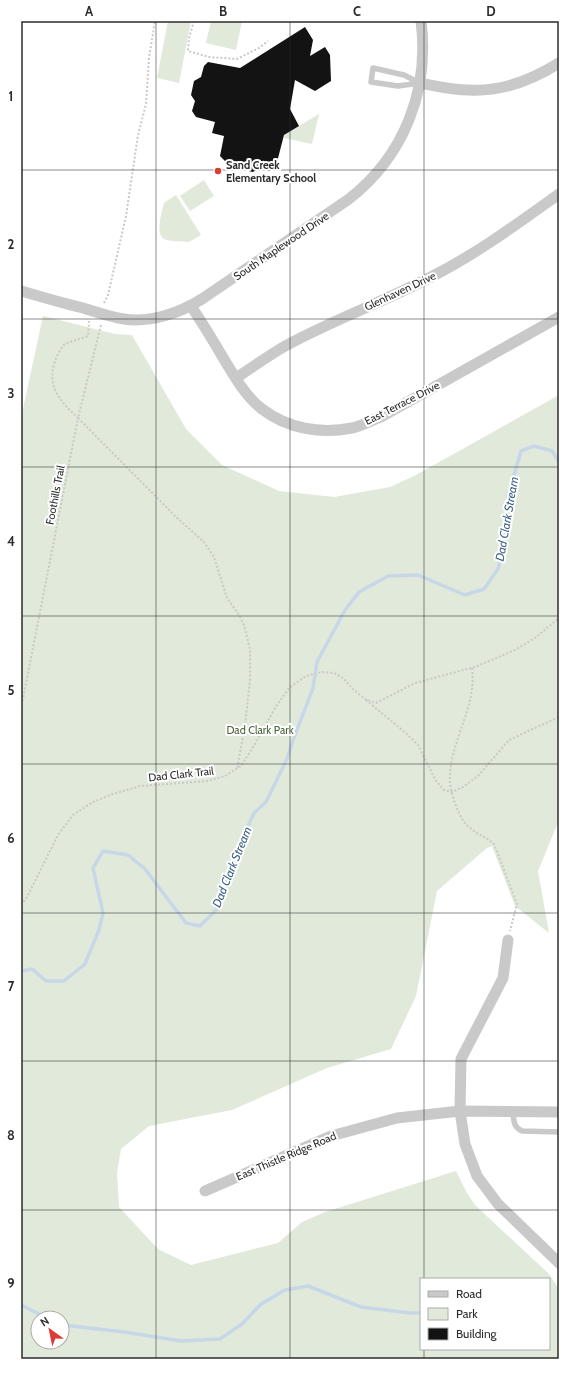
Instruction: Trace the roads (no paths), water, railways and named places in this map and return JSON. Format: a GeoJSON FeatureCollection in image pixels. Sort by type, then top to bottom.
{"type":"FeatureCollection","features":[{"type":"Feature","properties":{"kind":"street","name":"South Maplewood Drive"},"geometry":{"type":"LineString","coordinates":[[21,291],[126,319],[144,319],[167,315],[191,306],[333,210],[362,188],[378,172],[398,142],[409,119],[420,83],[423,54],[421,21]]}},
{"type":"Feature","properties":{"kind":"street"},"geometry":{"type":"LineString","coordinates":[[420,83],[468,90],[490,90],[522,82],[537,76],[559,63]]}},
{"type":"Feature","properties":{"kind":"street","name":"Glenhaven Drive"},"geometry":{"type":"LineString","coordinates":[[236,378],[286,346],[323,327],[429,279],[456,264],[490,243],[559,194]]}},
{"type":"Feature","properties":{"kind":"street","name":"East Terrace Drive"},"geometry":{"type":"LineString","coordinates":[[191,306],[236,378],[248,395],[261,409],[281,420],[299,427],[326,431],[354,427],[381,417],[559,317]]}},
{"type":"Feature","properties":{"kind":"street"},"geometry":{"type":"LineString","coordinates":[[508,940],[503,978],[461,1059],[460,1111],[464,1144],[477,1176],[498,1204],[559,1263]]}},
{"type":"Feature","properties":{"kind":"street","name":"East Thistle Ridge Road"},"geometry":{"type":"LineString","coordinates":[[205,1191],[331,1136],[397,1118],[460,1111],[559,1112]]}},
{"type":"Feature","properties":{"kind":"lane"},"geometry":{"type":"LineString","coordinates":[[373,68],[404,75],[420,83],[398,86],[371,82],[373,68]]}},
{"type":"Feature","properties":{"kind":"lane"},"geometry":{"type":"LineString","coordinates":[[513,1112],[514,1124],[522,1131],[559,1132]]}},
{"type":"Feature","properties":{"kind":"waterway","name":"Dad Clark Stream"},"geometry":{"type":"LineString","coordinates":[[21,971],[32,969],[46,981],[64,981],[85,964],[99,930],[103,913],[93,868],[103,851],[128,855],[145,869],[186,923],[200,926],[217,909],[227,885],[233,859],[254,813],[266,802],[287,759],[313,688],[317,662],[345,610],[359,592],[388,576],[418,575],[465,595],[484,589],[498,569],[510,514],[508,496],[521,451],[534,446],[552,451],[559,462]]}},
{"type":"Feature","properties":{"kind":"waterway"},"geometry":{"type":"LineString","coordinates":[[70,1326],[124,1332],[181,1341],[220,1339],[242,1324],[261,1304],[285,1290],[308,1286],[361,1307],[420,1313]]}},
{"type":"Feature","properties":{"kind":"waterway"},"geometry":{"type":"LineString","coordinates":[[21,1305],[31,1310]]}},
{"type":"Feature","properties":{"kind":"place","name":"Sand Creek Elementary School"},"geometry":{"type":"Point","coordinates":[218,171]}},
{"type":"Feature","properties":{"kind":"park label","name":"Dad Clark Park"},"geometry":{"type":"Point","coordinates":[260,730]}}]}
